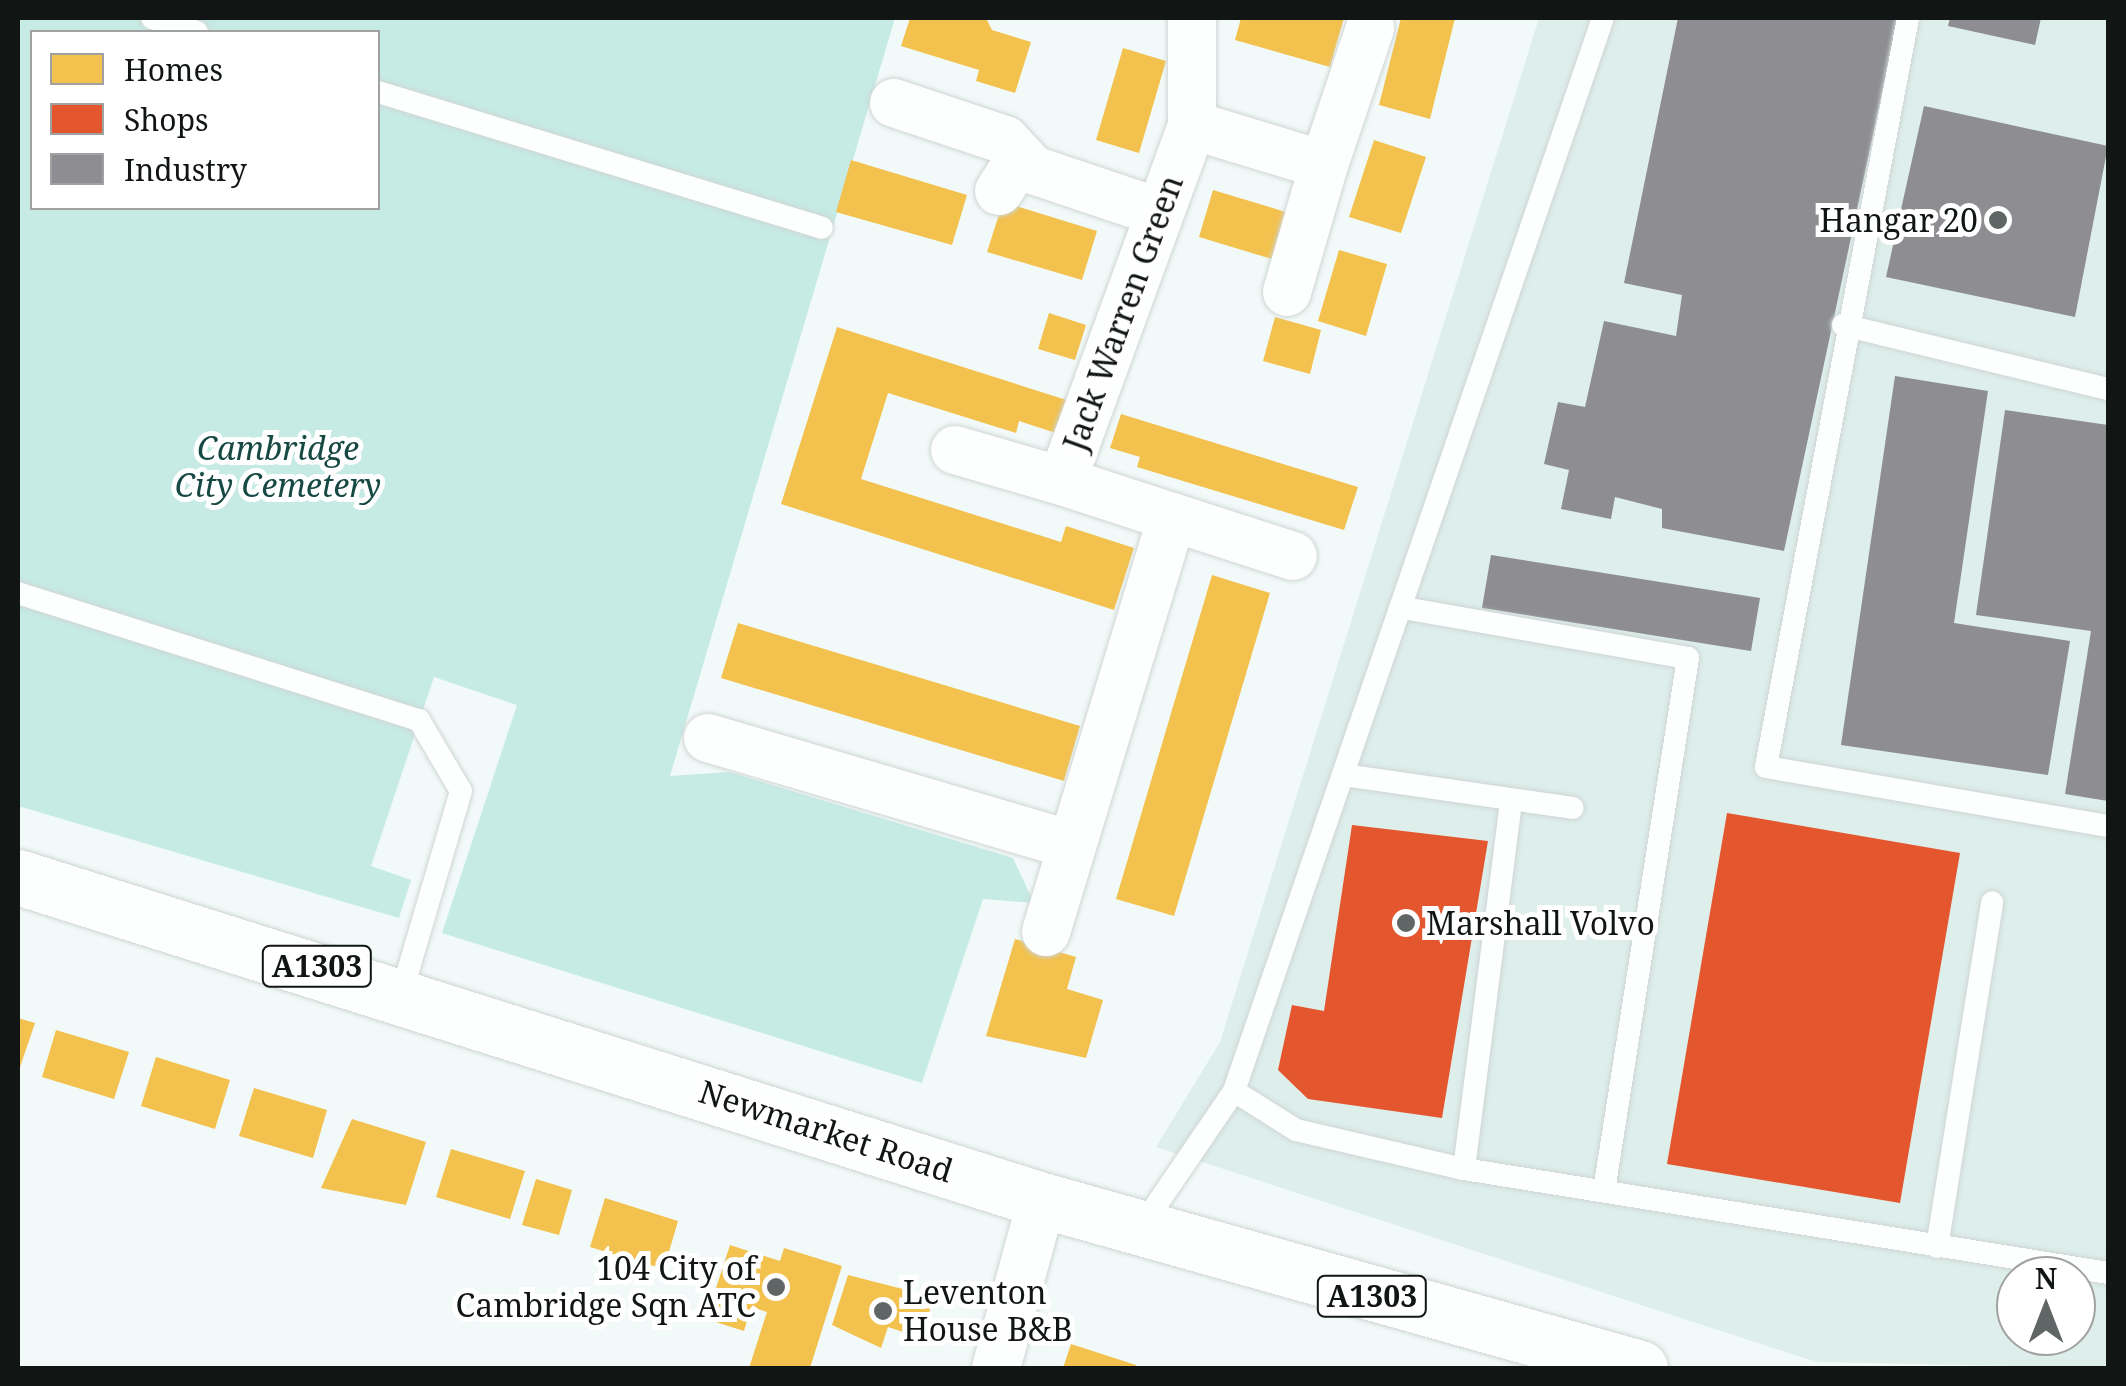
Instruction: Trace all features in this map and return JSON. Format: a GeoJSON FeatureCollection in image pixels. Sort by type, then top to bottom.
{"type":"FeatureCollection","features":[{"type":"Feature","properties":{"kind":"main road","name":"Newmarket Road"},"geometry":{"type":"LineString","coordinates":[[18,877],[402,992],[1042,1200],[1640,1368]]}},
{"type":"Feature","properties":{"kind":"street","name":"Jack Warren Green"},"geometry":{"type":"LineString","coordinates":[[1192,18],[1192,125],[1062,482],[1293,556]]}},
{"type":"Feature","properties":{"kind":"street"},"geometry":{"type":"LineString","coordinates":[[1287,292],[1370,28]]}},
{"type":"Feature","properties":{"kind":"street"},"geometry":{"type":"LineString","coordinates":[[894,103],[1005,140],[1010,174],[1033,170],[1158,212]]}},
{"type":"Feature","properties":{"kind":"street"},"geometry":{"type":"LineString","coordinates":[[1192,125],[1324,166]]}},
{"type":"Feature","properties":{"kind":"street"},"geometry":{"type":"LineString","coordinates":[[955,450],[1062,482]]}},
{"type":"Feature","properties":{"kind":"street"},"geometry":{"type":"LineString","coordinates":[[1046,932],[1172,518]]}},
{"type":"Feature","properties":{"kind":"street"},"geometry":{"type":"LineString","coordinates":[[708,738],[1072,845]]}},
{"type":"Feature","properties":{"kind":"street"},"geometry":{"type":"LineString","coordinates":[[996,1368],[1042,1200]]}},
{"type":"Feature","properties":{"kind":"lane"},"geometry":{"type":"LineString","coordinates":[[152,18],[191,30]]}},
{"type":"Feature","properties":{"kind":"lane"},"geometry":{"type":"LineString","coordinates":[[1139,1228],[1234,1091],[1404,608],[1603,18]]}},
{"type":"Feature","properties":{"kind":"lane"},"geometry":{"type":"LineString","coordinates":[[1908,18],[1843,326],[1766,767],[2108,826]]}},
{"type":"Feature","properties":{"kind":"lane"},"geometry":{"type":"LineString","coordinates":[[380,93],[822,228]]}},
{"type":"Feature","properties":{"kind":"lane"},"geometry":{"type":"LineString","coordinates":[[1843,326],[2108,389]]}},
{"type":"Feature","properties":{"kind":"lane"},"geometry":{"type":"LineString","coordinates":[[18,592],[419,720],[460,791],[402,992]]}},
{"type":"Feature","properties":{"kind":"lane"},"geometry":{"type":"LineString","coordinates":[[1404,608],[1688,658],[1604,1191]]}},
{"type":"Feature","properties":{"kind":"lane"},"geometry":{"type":"LineString","coordinates":[[1344,775],[1573,808]]}},
{"type":"Feature","properties":{"kind":"lane"},"geometry":{"type":"LineString","coordinates":[[1464,1169],[1511,800]]}},
{"type":"Feature","properties":{"kind":"lane"},"geometry":{"type":"LineString","coordinates":[[1937,1246],[1992,902]]}},
{"type":"Feature","properties":{"kind":"lane"},"geometry":{"type":"LineString","coordinates":[[1234,1091],[1296,1130],[1464,1169],[2108,1273]]}},
{"type":"Feature","properties":{"kind":"shaded area"},"geometry":{"type":"Polygon","coordinates":[[[1539,18],[2108,18],[2108,1368],[1816,1362],[1156,1147],[1220,1042],[1539,18]]]}},
{"type":"Feature","properties":{"kind":"green space","name":"Cambridge City Cemetery"},"geometry":{"type":"Polygon","coordinates":[[[18,18],[895,18],[670,776],[729,772],[1013,858],[1034,903],[983,899],[922,1083],[442,933],[517,705],[434,677],[371,866],[411,880],[399,918],[18,806],[18,18]]]}},
{"type":"Feature","properties":{"kind":"building: Homes"},"geometry":{"type":"Polygon","coordinates":[[[910,18],[986,18],[992,30],[1031,42],[1015,93],[976,81],[979,70],[901,46],[910,18]]]}},
{"type":"Feature","properties":{"kind":"building: Homes"},"geometry":{"type":"Polygon","coordinates":[[[1241,18],[1344,18],[1330,67],[1235,40],[1241,18]]]}},
{"type":"Feature","properties":{"kind":"building: Homes"},"geometry":{"type":"Polygon","coordinates":[[[1401,18],[1455,18],[1430,119],[1379,105],[1401,18]]]}},
{"type":"Feature","properties":{"kind":"building: Homes"},"geometry":{"type":"Polygon","coordinates":[[[1123,48],[1166,61],[1139,153],[1096,140],[1123,48]]]}},
{"type":"Feature","properties":{"kind":"building: Homes"},"geometry":{"type":"Polygon","coordinates":[[[1374,140],[1426,157],[1401,233],[1349,217],[1374,140]]]}},
{"type":"Feature","properties":{"kind":"building: Homes"},"geometry":{"type":"Polygon","coordinates":[[[851,160],[967,195],[952,245],[836,212],[851,160]]]}},
{"type":"Feature","properties":{"kind":"building: Homes"},"geometry":{"type":"Polygon","coordinates":[[[1213,190],[1289,213],[1275,260],[1199,237],[1213,190]]]}},
{"type":"Feature","properties":{"kind":"building: Homes"},"geometry":{"type":"Polygon","coordinates":[[[1003,202],[1097,231],[1082,280],[987,252],[1003,202]]]}},
{"type":"Feature","properties":{"kind":"building: Homes"},"geometry":{"type":"Polygon","coordinates":[[[1339,250],[1387,264],[1366,336],[1318,321],[1339,250]]]}},
{"type":"Feature","properties":{"kind":"building: Homes"},"geometry":{"type":"Polygon","coordinates":[[[1049,313],[1086,325],[1075,360],[1038,349],[1049,313]]]}},
{"type":"Feature","properties":{"kind":"building: Homes"},"geometry":{"type":"Polygon","coordinates":[[[1275,317],[1321,330],[1310,374],[1263,361],[1275,317]]]}},
{"type":"Feature","properties":{"kind":"building: Homes"},"geometry":{"type":"Polygon","coordinates":[[[837,327],[1073,402],[1062,435],[1019,421],[1016,433],[888,393],[861,479],[1061,542],[1066,526],[1134,548],[1114,610],[781,504],[837,327]]]}},
{"type":"Feature","properties":{"kind":"building: Homes"},"geometry":{"type":"Polygon","coordinates":[[[1121,414],[1358,487],[1344,530],[1137,467],[1140,457],[1110,448],[1121,414]]]}},
{"type":"Feature","properties":{"kind":"building: Homes"},"geometry":{"type":"Polygon","coordinates":[[[1212,575],[1270,593],[1174,916],[1116,899],[1212,575]]]}},
{"type":"Feature","properties":{"kind":"building: Homes"},"geometry":{"type":"Polygon","coordinates":[[[738,623],[1080,726],[1064,781],[721,678],[738,623]]]}},
{"type":"Feature","properties":{"kind":"building: Homes"},"geometry":{"type":"Polygon","coordinates":[[[1015,939],[1076,957],[1067,989],[1103,1000],[1086,1058],[986,1036],[1015,939]]]}},
{"type":"Feature","properties":{"kind":"building: Homes"},"geometry":{"type":"Polygon","coordinates":[[[18,1018],[35,1023],[18,1073],[18,1018]]]}},
{"type":"Feature","properties":{"kind":"building: Homes"},"geometry":{"type":"Polygon","coordinates":[[[56,1030],[129,1052],[114,1099],[42,1077],[56,1030]]]}},
{"type":"Feature","properties":{"kind":"building: Homes"},"geometry":{"type":"Polygon","coordinates":[[[156,1057],[230,1080],[215,1129],[141,1106],[156,1057]]]}},
{"type":"Feature","properties":{"kind":"building: Homes"},"geometry":{"type":"Polygon","coordinates":[[[254,1088],[327,1110],[313,1158],[239,1136],[254,1088]]]}},
{"type":"Feature","properties":{"kind":"building: Homes"},"geometry":{"type":"Polygon","coordinates":[[[352,1119],[426,1142],[406,1205],[321,1188],[352,1119]]]}},
{"type":"Feature","properties":{"kind":"building: Homes"},"geometry":{"type":"Polygon","coordinates":[[[451,1149],[525,1171],[510,1219],[436,1197],[451,1149]]]}},
{"type":"Feature","properties":{"kind":"building: Homes"},"geometry":{"type":"Polygon","coordinates":[[[536,1179],[572,1190],[559,1235],[522,1225],[536,1179]]]}},
{"type":"Feature","properties":{"kind":"building: Homes"},"geometry":{"type":"Polygon","coordinates":[[[605,1198],[678,1221],[664,1269],[590,1247],[605,1198]]]}},
{"type":"Feature","properties":{"kind":"building: Homes","name":"104 City of Cambridge Sqn ATC"},"geometry":{"type":"Polygon","coordinates":[[[730,1245],[780,1261],[784,1248],[842,1266],[810,1368],[749,1368],[767,1312],[751,1307],[744,1331],[706,1319],[730,1245]]]}},
{"type":"Feature","properties":{"kind":"building: Homes","name":"Leventon House B&B"},"geometry":{"type":"Polygon","coordinates":[[[848,1275],[934,1297],[921,1338],[888,1327],[881,1348],[832,1325],[848,1275]]]}},
{"type":"Feature","properties":{"kind":"building: Homes"},"geometry":{"type":"Polygon","coordinates":[[[1071,1344],[1136,1365],[1135,1368],[1063,1368],[1071,1344]]]}},
{"type":"Feature","properties":{"kind":"building: Shops"},"geometry":{"type":"Polygon","coordinates":[[[1727,813],[1960,853],[1900,1203],[1667,1164],[1727,813]]]}},
{"type":"Feature","properties":{"kind":"building: Shops","name":"Marshall Volvo"},"geometry":{"type":"Polygon","coordinates":[[[1352,825],[1488,841],[1442,1118],[1308,1099],[1278,1070],[1292,1005],[1324,1011],[1352,825]]]}},
{"type":"Feature","properties":{"kind":"building: Industry"},"geometry":{"type":"Polygon","coordinates":[[[1678,18],[1898,18],[1784,551],[1662,528],[1662,509],[1615,497],[1611,519],[1561,509],[1569,470],[1544,464],[1558,402],[1585,407],[1604,321],[1676,336],[1682,295],[1624,283],[1678,18]]]}},
{"type":"Feature","properties":{"kind":"building: Industry"},"geometry":{"type":"Polygon","coordinates":[[[1950,18],[2041,18],[2035,45],[1948,26],[1950,18]]]}},
{"type":"Feature","properties":{"kind":"building: Industry","name":"Hangar 20"},"geometry":{"type":"Polygon","coordinates":[[[1924,106],[2108,146],[2075,317],[1886,277],[1924,106]]]}},
{"type":"Feature","properties":{"kind":"building: Industry"},"geometry":{"type":"Polygon","coordinates":[[[1895,376],[1988,391],[1954,623],[2070,641],[2048,775],[1841,745],[1895,376]]]}},
{"type":"Feature","properties":{"kind":"building: Industry"},"geometry":{"type":"Polygon","coordinates":[[[2005,410],[2108,425],[2108,801],[2065,794],[2091,631],[1976,615],[2005,410]]]}},
{"type":"Feature","properties":{"kind":"building: Industry"},"geometry":{"type":"Polygon","coordinates":[[[1491,555],[1760,598],[1751,651],[1482,608],[1491,555]]]}},
{"type":"Feature","properties":{"kind":"place","name":"Hangar 20"},"geometry":{"type":"Point","coordinates":[1998,220]}},
{"type":"Feature","properties":{"kind":"place","name":"Marshall Volvo"},"geometry":{"type":"Point","coordinates":[1406,923]}},
{"type":"Feature","properties":{"kind":"place","name":"104 City of Cambridge Sqn ATC"},"geometry":{"type":"Point","coordinates":[776,1287]}},
{"type":"Feature","properties":{"kind":"place","name":"Leventon House B&B"},"geometry":{"type":"Point","coordinates":[883,1311]}}]}
